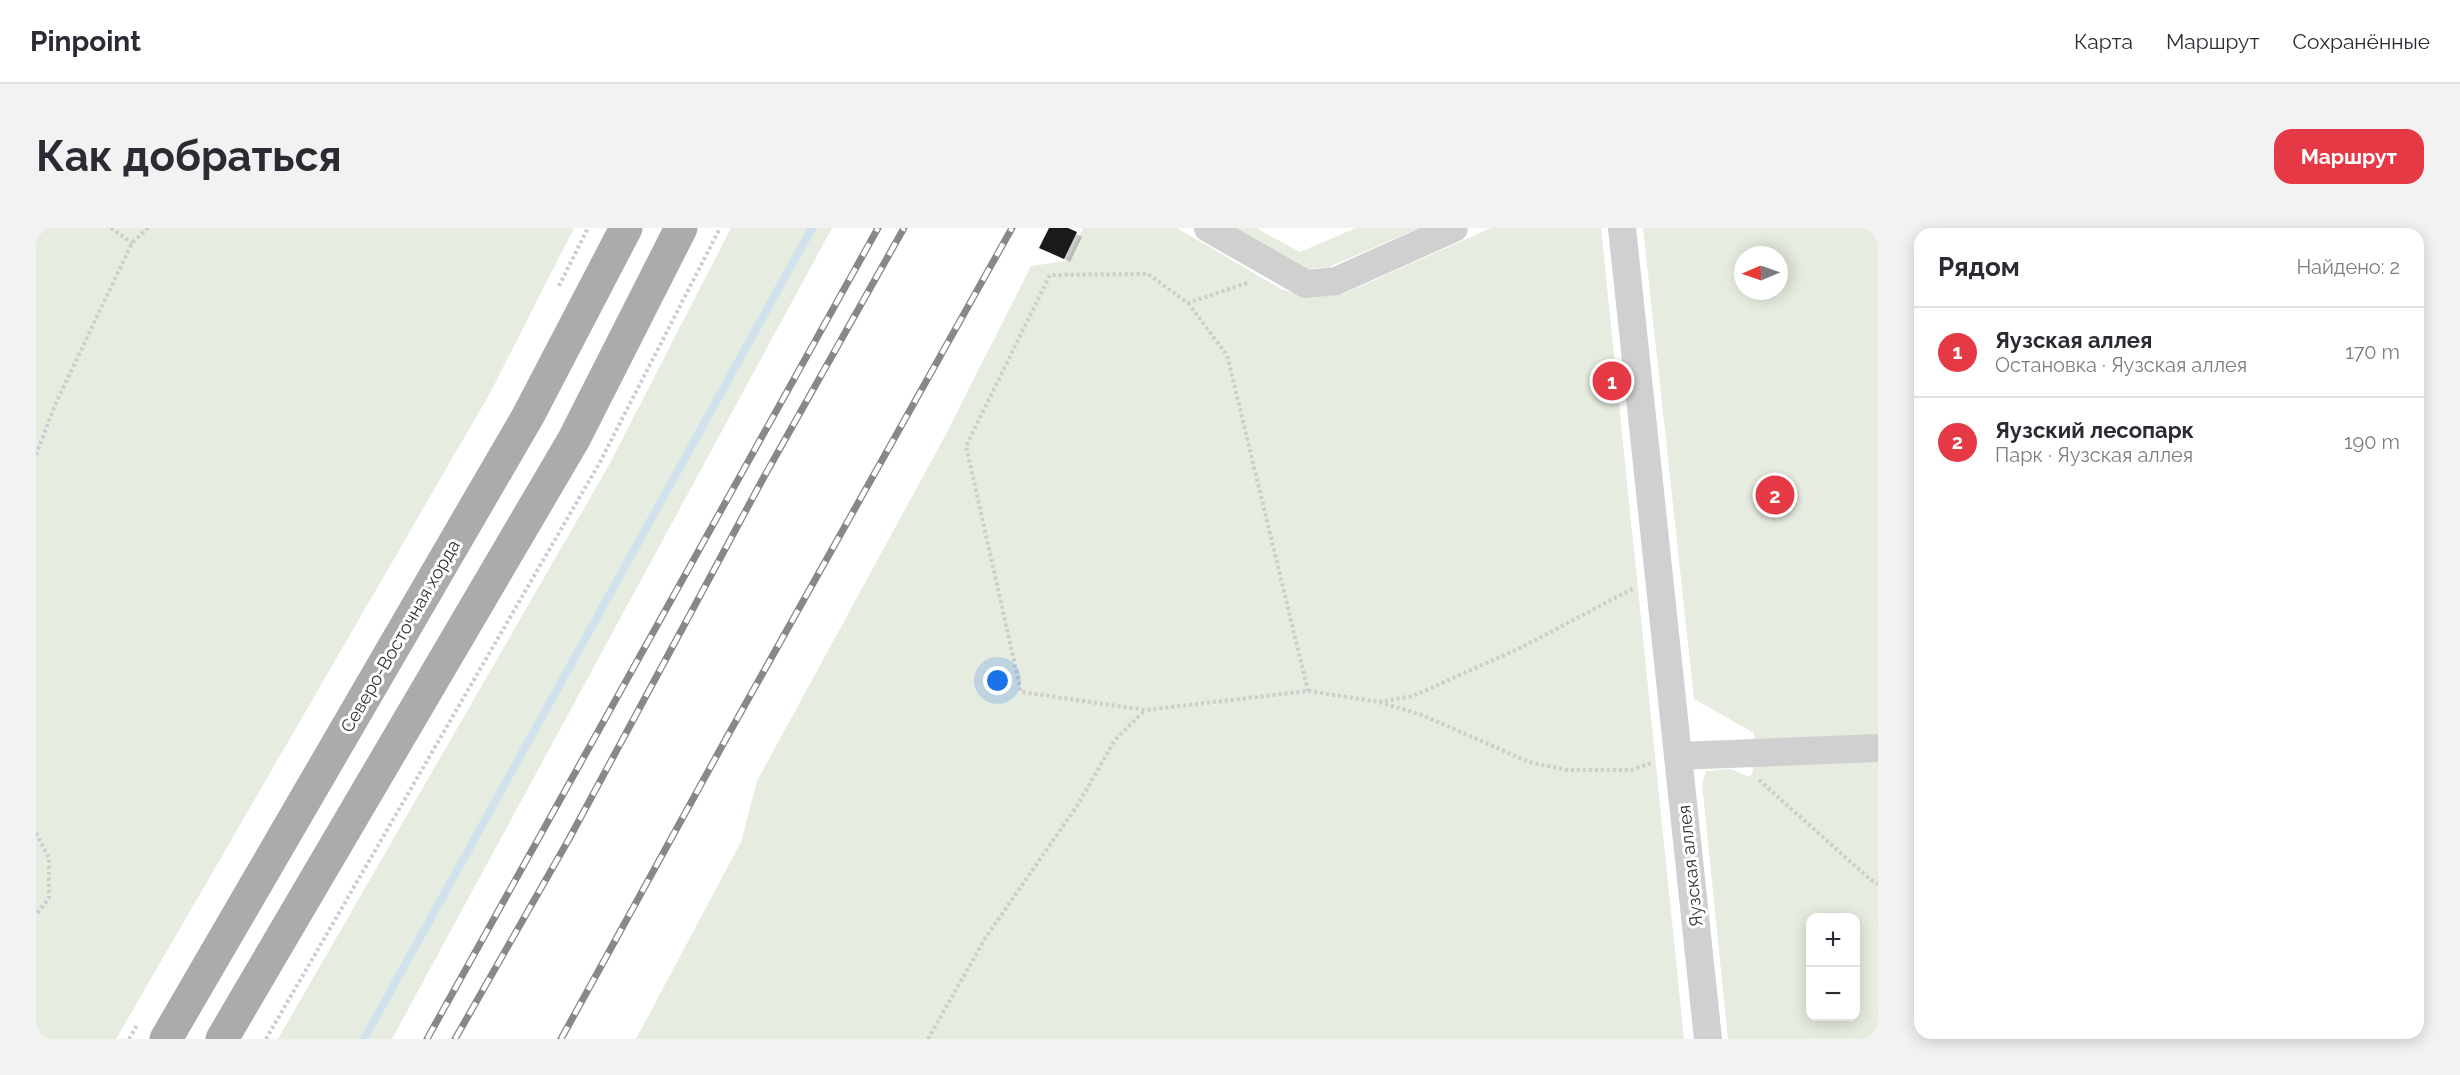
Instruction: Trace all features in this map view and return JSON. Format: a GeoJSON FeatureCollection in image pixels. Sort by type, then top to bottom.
{"type":"FeatureCollection","features":[{"type":"Feature","properties":{"kind":"main road","name":"Северо-Восточная хорда"},"geometry":{"type":"LineString","coordinates":[[166,1039],[528,416],[626,228]]}},
{"type":"Feature","properties":{"kind":"main road"},"geometry":{"type":"LineString","coordinates":[[222,1039],[574,439],[681,228]]}},
{"type":"Feature","properties":{"kind":"street"},"geometry":{"type":"LineString","coordinates":[[1208,228],[1306,284],[1336,281],[1454,228]]}},
{"type":"Feature","properties":{"kind":"street","name":"Яузская аллея"},"geometry":{"type":"LineString","coordinates":[[1622,228],[1708,1039]]}},
{"type":"Feature","properties":{"kind":"street"},"geometry":{"type":"LineString","coordinates":[[1678,756],[1878,748]]}},
{"type":"Feature","properties":{"kind":"path"},"geometry":{"type":"LineString","coordinates":[[111,228],[132,243]]}},
{"type":"Feature","properties":{"kind":"path"},"geometry":{"type":"LineString","coordinates":[[36,455],[55,405],[132,243],[148,228]]}},
{"type":"Feature","properties":{"kind":"path"},"geometry":{"type":"LineString","coordinates":[[266,1039],[600,462],[720,228]]}},
{"type":"Feature","properties":{"kind":"path"},"geometry":{"type":"LineString","coordinates":[[1188,303],[1285,271]]}},
{"type":"Feature","properties":{"kind":"path"},"geometry":{"type":"LineString","coordinates":[[1308,691],[1227,356],[1188,303],[1148,274],[1050,275],[966,446],[1020,692],[1145,710],[1308,691],[1379,702],[1422,715],[1529,762],[1567,770],[1631,770],[1666,757],[1678,756]]}},
{"type":"Feature","properties":{"kind":"path"},"geometry":{"type":"LineString","coordinates":[[1379,702],[1413,696],[1520,648],[1648,581],[1659,580]]}},
{"type":"Feature","properties":{"kind":"path"},"geometry":{"type":"LineString","coordinates":[[928,1039],[986,937],[1077,806],[1115,740],[1145,710]]}},
{"type":"Feature","properties":{"kind":"path"},"geometry":{"type":"LineString","coordinates":[[1730,754],[1878,884]]}},
{"type":"Feature","properties":{"kind":"path"},"geometry":{"type":"LineString","coordinates":[[36,833],[49,858],[49,898],[36,915]]}},
{"type":"Feature","properties":{"kind":"shaded area"},"geometry":{"type":"Polygon","coordinates":[[[36,228],[574,228],[490,393],[116,1039],[36,1039],[36,228]]]}},
{"type":"Feature","properties":{"kind":"shaded area"},"geometry":{"type":"Polygon","coordinates":[[[731,228],[832,228],[392,1039],[278,1039],[609,465],[731,228]]]}},
{"type":"Feature","properties":{"kind":"shaded area"},"geometry":{"type":"Polygon","coordinates":[[[1083,228],[1177,228],[1281,289],[1309,298],[1343,294],[1491,228],[1601,228],[1684,1039],[636,1039],[741,842],[757,781],[945,436],[1031,266],[1067,261],[1083,228]]]}},
{"type":"Feature","properties":{"kind":"shaded area"},"geometry":{"type":"Polygon","coordinates":[[[1233,228],[1256,228],[1300,252],[1356,228],[1419,228],[1329,267],[1305,269],[1233,228]]]}},
{"type":"Feature","properties":{"kind":"shaded area"},"geometry":{"type":"Polygon","coordinates":[[[1643,228],[1878,228],[1878,1039],[1728,1039],[1702,784],[1706,771],[1731,769],[1750,777],[1756,763],[1754,733],[1694,699],[1643,228]]]}},
{"type":"Feature","properties":{"kind":"building"},"geometry":{"type":"Polygon","coordinates":[[[1049,228],[1068,228],[1077,232],[1064,259],[1039,248],[1049,228]]]}},
{"type":"Feature","properties":{"kind":"waterway"},"geometry":{"type":"LineString","coordinates":[[364,1039],[812,228]]}},
{"type":"Feature","properties":{"kind":"railway"},"geometry":{"type":"LineString","coordinates":[[427,1039],[878,228]]}},
{"type":"Feature","properties":{"kind":"railway"},"geometry":{"type":"LineString","coordinates":[[455,1039],[569,839],[765,475],[904,228]]}},
{"type":"Feature","properties":{"kind":"railway"},"geometry":{"type":"LineString","coordinates":[[561,1039],[1012,228]]}},
{"type":"Feature","properties":{"kind":"place","name":"Яузская аллея"},"geometry":{"type":"Point","coordinates":[1612,381]}},
{"type":"Feature","properties":{"kind":"place","name":"Яузский лесопарк"},"geometry":{"type":"Point","coordinates":[1775,495]}}]}
